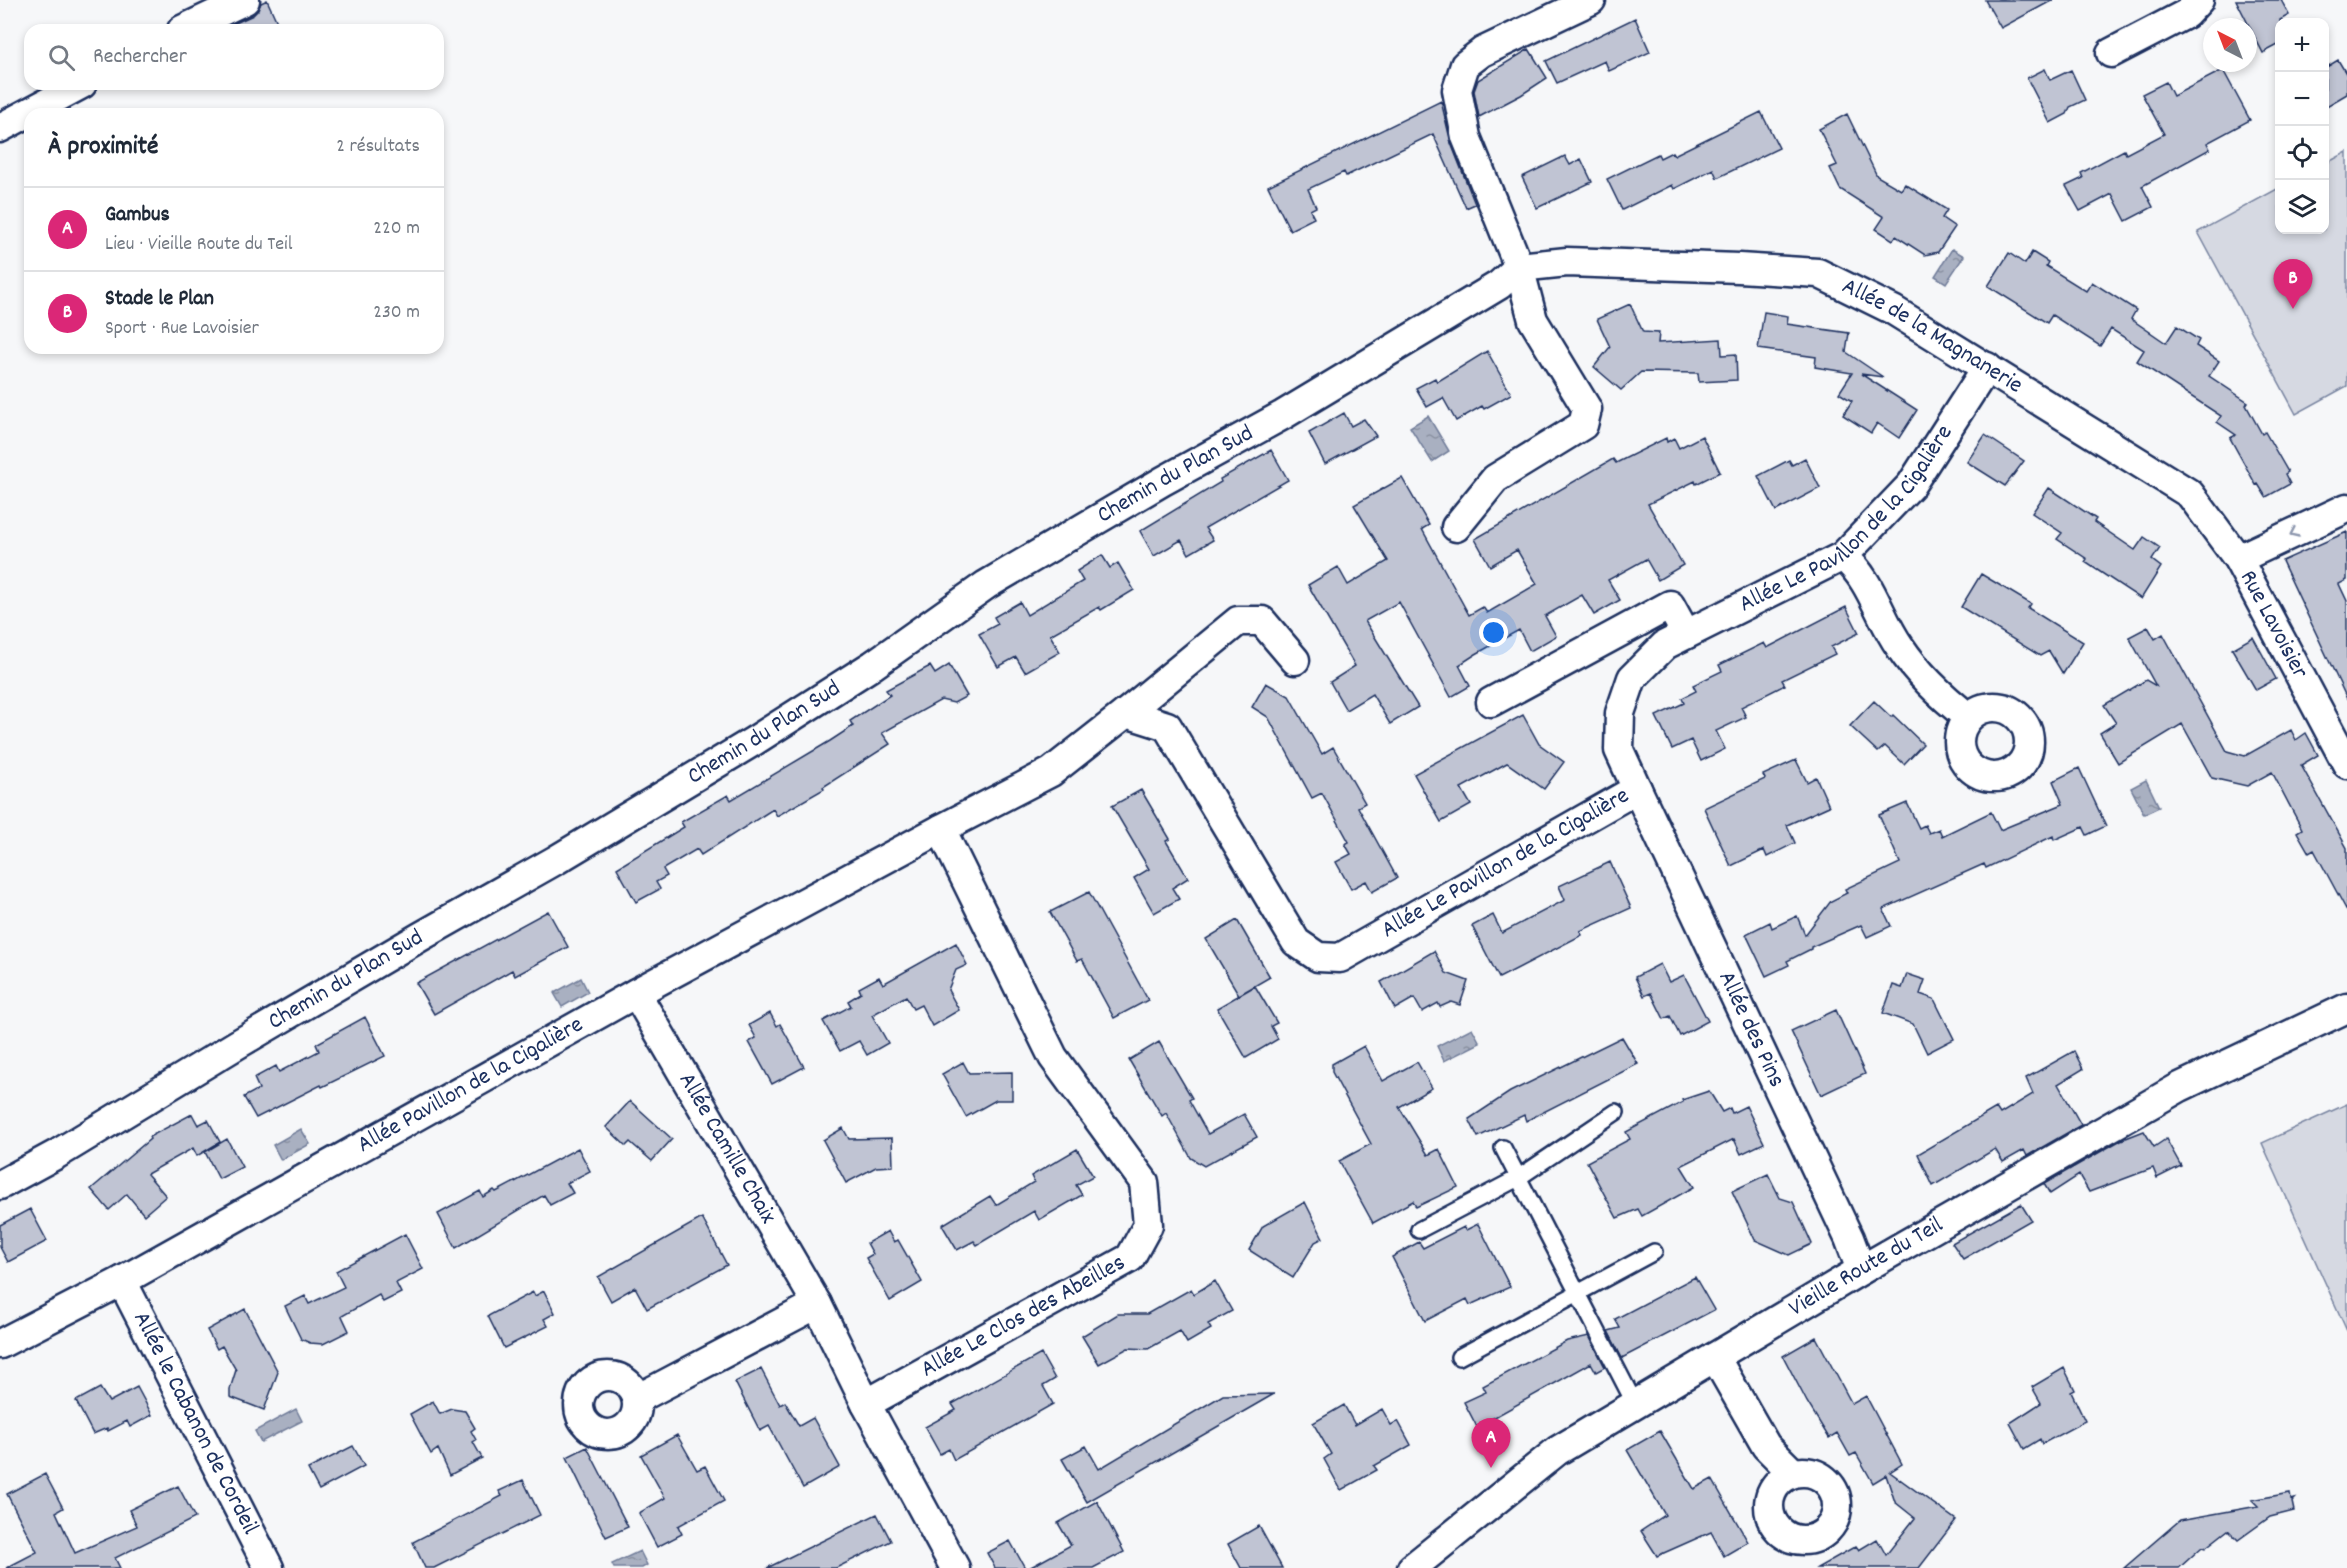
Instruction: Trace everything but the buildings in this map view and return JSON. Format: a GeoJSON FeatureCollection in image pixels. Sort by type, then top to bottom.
{"type":"FeatureCollection","features":[{"type":"Feature","properties":{"kind":"street"},"geometry":{"type":"LineString","coordinates":[[195,24],[245,0]]}},
{"type":"Feature","properties":{"kind":"street"},"geometry":{"type":"LineString","coordinates":[[1456,527],[1495,479],[1583,425],[1587,410],[1533,320],[1519,267],[1466,136],[1458,90],[1466,65],[1482,52],[1591,0]]}},
{"type":"Feature","properties":{"kind":"street"},"geometry":{"type":"LineString","coordinates":[[2111,53],[2186,14],[2199,0]]}},
{"type":"Feature","properties":{"kind":"street"},"geometry":{"type":"LineString","coordinates":[[37,108],[71,90]]}},
{"type":"Feature","properties":{"kind":"street"},"geometry":{"type":"LineString","coordinates":[[0,128],[24,115]]}},
{"type":"Feature","properties":{"kind":"street","name":"Allée de la Magnanerie"},"geometry":{"type":"LineString","coordinates":[[1519,267],[1567,262],[1818,273],[1893,310],[2190,494],[2238,559]]}},
{"type":"Feature","properties":{"kind":"street","name":"Chemin du Plan Sud"},"geometry":{"type":"LineString","coordinates":[[0,1185],[57,1154],[238,1044],[556,860],[724,759],[873,665],[986,585],[1153,487],[1283,415],[1499,285],[1519,267]]}},
{"type":"Feature","properties":{"kind":"street","name":"Allée Le Pavillon de la Cigalière"},"geometry":{"type":"LineString","coordinates":[[1126,713],[1167,726],[1296,942],[1318,957],[1340,958],[1637,789],[1618,750],[1620,713],[1632,678],[1665,645],[1843,556],[1911,484],[1987,367]]}},
{"type":"Feature","properties":{"kind":"street","name":"Rue Lavoisier"},"geometry":{"type":"LineString","coordinates":[[2347,508],[2238,559],[2347,764]]}},
{"type":"Feature","properties":{"kind":"street"},"geometry":{"type":"LineString","coordinates":[[1843,556],[1859,570],[1899,646],[1939,694],[1968,717]]}},
{"type":"Feature","properties":{"kind":"street"},"geometry":{"type":"LineString","coordinates":[[1491,702],[1670,605],[1686,634]]}},
{"type":"Feature","properties":{"kind":"street"},"geometry":{"type":"LineString","coordinates":[[941,829],[1051,772],[1238,621],[1262,621],[1295,660]]}},
{"type":"Feature","properties":{"kind":"street","name":"Allée des Pins"},"geometry":{"type":"LineString","coordinates":[[1637,789],[1849,1238],[1861,1270]]}},
{"type":"Feature","properties":{"kind":"street","name":"Allée Pavillon de la Cigalière"},"geometry":{"type":"LineString","coordinates":[[0,1344],[122,1281],[636,993],[941,829]]}},
{"type":"Feature","properties":{"kind":"street","name":"Allée Le Clos des Abeilles"},"geometry":{"type":"LineString","coordinates":[[866,1404],[1130,1258],[1148,1225],[1144,1182],[1053,1057],[941,829]]}},
{"type":"Feature","properties":{"kind":"street","name":"Allée Camille Chaix"},"geometry":{"type":"LineString","coordinates":[[636,993],[817,1304],[866,1404],[955,1568]]}},
{"type":"Feature","properties":{"kind":"street","name":"Vieille Route du Teil"},"geometry":{"type":"LineString","coordinates":[[1412,1568],[1557,1451],[1861,1270],[2180,1088],[2347,1008]]}},
{"type":"Feature","properties":{"kind":"street","name":"Allée le Cabanon de Cordeil"},"geometry":{"type":"LineString","coordinates":[[122,1281],[269,1568]]}},
{"type":"Feature","properties":{"kind":"street"},"geometry":{"type":"LineString","coordinates":[[637,1399],[817,1304]]}},
{"type":"Feature","properties":{"kind":"street"},"geometry":{"type":"LineString","coordinates":[[1715,1357],[1766,1446],[1793,1473]]}},
{"type":"Feature","properties":{"kind":"lane"},"geometry":{"type":"LineString","coordinates":[[1419,1230],[1518,1178],[1616,1112]]}},
{"type":"Feature","properties":{"kind":"lane"},"geometry":{"type":"LineString","coordinates":[[1503,1148],[1636,1406]]}},
{"type":"Feature","properties":{"kind":"lane"},"geometry":{"type":"LineString","coordinates":[[1459,1357],[1654,1252]]}},
{"type":"Feature","properties":{"kind":"shaded area"},"geometry":{"type":"Polygon","coordinates":[[[2347,152],[2347,386],[2296,414],[2198,232],[2275,190],[2275,234],[2329,234],[2329,162],[2347,152]]]}},
{"type":"Feature","properties":{"kind":"shaded area"},"geometry":{"type":"Polygon","coordinates":[[[2347,1104],[2347,1331],[2262,1143],[2347,1104]]]}},
{"type":"Feature","properties":{"kind":"water"},"geometry":{"type":"Polygon","coordinates":[[[1952,249],[1964,256],[1946,283],[1935,276],[1952,249]]]}},
{"type":"Feature","properties":{"kind":"water"},"geometry":{"type":"Polygon","coordinates":[[[1428,416],[1449,451],[1432,462],[1410,427],[1428,416]]]}},
{"type":"Feature","properties":{"kind":"water"},"geometry":{"type":"Polygon","coordinates":[[[2146,780],[2159,807],[2144,814],[2131,788],[2146,780]]]}},
{"type":"Feature","properties":{"kind":"water"},"geometry":{"type":"Polygon","coordinates":[[[581,978],[588,992],[562,1007],[554,993],[581,978]]]}},
{"type":"Feature","properties":{"kind":"water"},"geometry":{"type":"Polygon","coordinates":[[[1472,1028],[1480,1043],[1444,1061],[1437,1046],[1472,1028]]]}},
{"type":"Feature","properties":{"kind":"water"},"geometry":{"type":"Polygon","coordinates":[[[301,1129],[310,1144],[281,1160],[273,1145],[301,1129]]]}},
{"type":"Feature","properties":{"kind":"water"},"geometry":{"type":"Polygon","coordinates":[[[296,1409],[302,1421],[261,1442],[255,1431],[296,1409]]]}},
{"type":"Feature","properties":{"kind":"water"},"geometry":{"type":"Polygon","coordinates":[[[640,1551],[647,1565],[642,1568],[614,1568],[612,1564],[640,1551]]]}},
{"type":"Feature","properties":{"kind":"place","name":"Stade le Plan"},"geometry":{"type":"Point","coordinates":[2293,309]}},
{"type":"Feature","properties":{"kind":"place","name":"Gambus"},"geometry":{"type":"Point","coordinates":[1491,1468]}}]}
